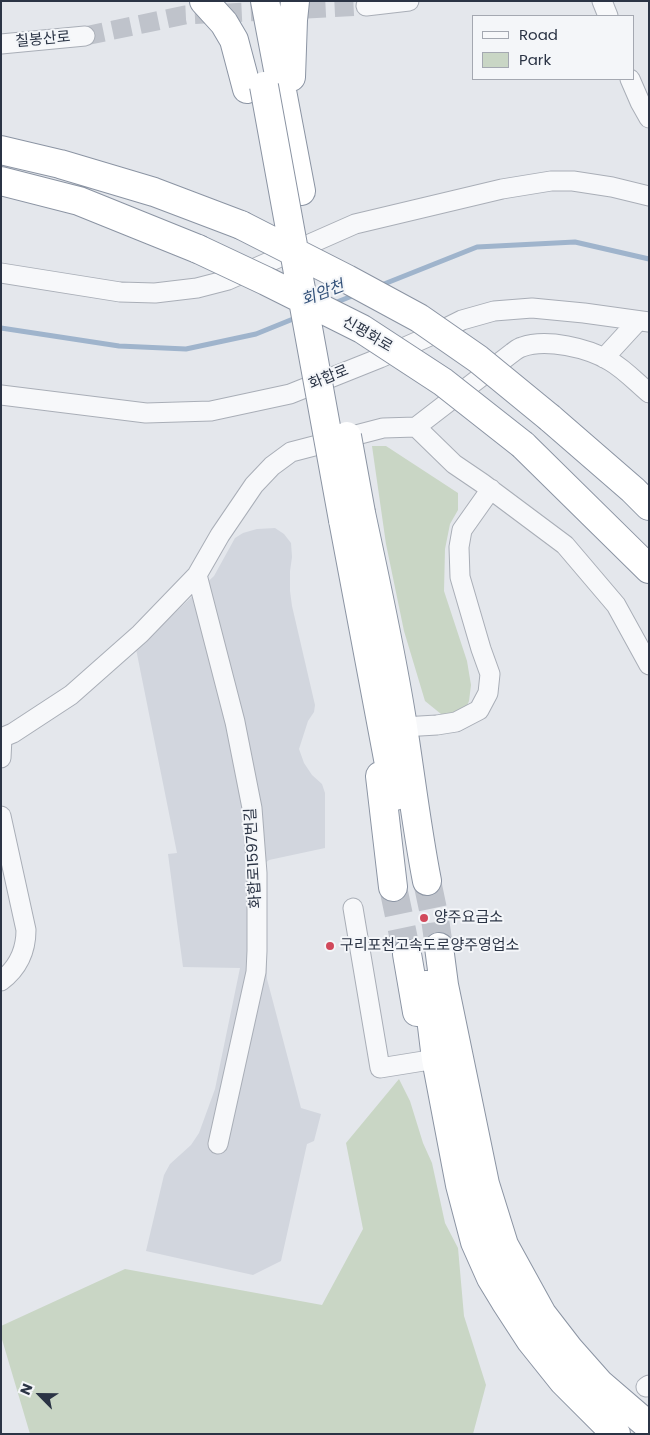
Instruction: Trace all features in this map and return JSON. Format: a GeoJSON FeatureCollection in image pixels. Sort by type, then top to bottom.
{"type":"FeatureCollection","features":[{"type":"Feature","properties":{"kind":"highway"},"geometry":{"type":"LineString","coordinates":[[204,1],[224,23],[234,40],[240,66],[271,85]]}},
{"type":"Feature","properties":{"kind":"highway"},"geometry":{"type":"LineString","coordinates":[[248,1],[271,85],[301,191],[352,517],[363,626],[419,886],[419,838],[409,727],[352,517],[296,261],[271,85],[265,1]]}},
{"type":"Feature","properties":{"kind":"highway"},"geometry":{"type":"LineString","coordinates":[[271,85],[293,20],[295,1]]}},
{"type":"Feature","properties":{"kind":"highway"},"geometry":{"type":"LineString","coordinates":[[1,150],[60,164],[154,192],[241,225],[347,278],[419,318],[478,359],[550,418],[649,506]]}},
{"type":"Feature","properties":{"kind":"highway","name":"신평화로"},"geometry":{"type":"LineString","coordinates":[[1,181],[79,201],[198,249],[362,330],[443,382],[523,444],[649,569]]}},
{"type":"Feature","properties":{"kind":"highway"},"geometry":{"type":"LineString","coordinates":[[616,1434],[563,1381],[524,1332],[492,1278],[474,1242],[430,1060],[431,949],[444,986],[483,1175],[504,1245],[542,1314],[569,1349],[600,1384],[649,1426]]}},
{"type":"Feature","properties":{"kind":"street"},"geometry":{"type":"LineString","coordinates":[[366,6],[408,1]]}},
{"type":"Feature","properties":{"kind":"street"},"geometry":{"type":"LineString","coordinates":[[602,1],[608,15]]}},
{"type":"Feature","properties":{"kind":"street","name":"칠봉산로"},"geometry":{"type":"LineString","coordinates":[[1,44],[85,36]]}},
{"type":"Feature","properties":{"kind":"street"},"geometry":{"type":"LineString","coordinates":[[638,86],[649,118]]}},
{"type":"Feature","properties":{"kind":"street"},"geometry":{"type":"LineString","coordinates":[[1,273],[120,292],[164,292],[198,288],[228,280],[355,224],[502,190],[551,181],[573,180],[649,196]]}},
{"type":"Feature","properties":{"kind":"street","name":"화합로"},"geometry":{"type":"LineString","coordinates":[[1,395],[146,413],[211,411],[290,394],[388,355],[462,320],[494,311],[532,308],[584,313],[643,322]]}},
{"type":"Feature","properties":{"kind":"street"},"geometry":{"type":"LineString","coordinates":[[604,358],[643,322]]}},
{"type":"Feature","properties":{"kind":"street"},"geometry":{"type":"LineString","coordinates":[[1,758],[2,738],[13,733],[71,695],[140,634],[197,575],[220,535],[254,485],[272,466],[290,452],[383,428],[416,427],[512,353],[523,347],[538,344],[558,344],[580,348],[604,358],[619,367],[649,393]]}},
{"type":"Feature","properties":{"kind":"street"},"geometry":{"type":"LineString","coordinates":[[416,427],[454,464],[566,545],[616,605],[649,664]]}},
{"type":"Feature","properties":{"kind":"street"},"geometry":{"type":"LineString","coordinates":[[409,727],[437,726],[456,722],[479,710],[488,693],[490,674],[460,577],[459,547],[462,530],[490,489]]}},
{"type":"Feature","properties":{"kind":"street","name":"화합로1597번길"},"geometry":{"type":"LineString","coordinates":[[197,575],[235,722],[252,808],[257,873],[258,951],[256,972],[218,1144]]}},
{"type":"Feature","properties":{"kind":"street"},"geometry":{"type":"LineString","coordinates":[[1,816],[26,930],[26,942],[20,957],[11,973],[1,981]]}},
{"type":"Feature","properties":{"kind":"street"},"geometry":{"type":"LineString","coordinates":[[353,908],[380,1068],[430,1060]]}},
{"type":"Feature","properties":{"kind":"shaded area"},"geometry":{"type":"Polygon","coordinates":[[[275,528],[284,534],[291,543],[290,591],[292,606],[315,705],[299,749],[304,763],[312,775],[322,784],[325,793],[325,848],[269,860],[264,864],[267,979],[301,1108],[321,1114],[314,1141],[307,1144],[281,1261],[253,1275],[146,1251],[164,1175],[170,1164],[191,1145],[199,1133],[215,1089],[240,968],[183,967],[168,854],[177,853],[136,649],[214,576],[235,538],[243,533],[257,529],[275,528]]]}},
{"type":"Feature","properties":{"kind":"green space"},"geometry":{"type":"Polygon","coordinates":[[[372,446],[386,446],[458,493],[458,510],[450,524],[445,549],[444,591],[467,661],[471,685],[466,708],[455,716],[441,714],[425,701],[404,631],[386,544],[372,446]]]}},
{"type":"Feature","properties":{"kind":"green space"},"geometry":{"type":"Polygon","coordinates":[[[399,1079],[410,1101],[423,1143],[432,1163],[445,1223],[458,1248],[464,1316],[486,1385],[473,1434],[30,1434],[1,1336],[1,1326],[125,1269],[322,1305],[363,1229],[346,1143],[399,1079]]]}},
{"type":"Feature","properties":{"kind":"waterway","name":"회암천"},"geometry":{"type":"LineString","coordinates":[[379,286],[477,247],[575,242],[649,259]]}},
{"type":"Feature","properties":{"kind":"waterway","name":"회암천"},"geometry":{"type":"LineString","coordinates":[[332,304],[357,294]]}},
{"type":"Feature","properties":{"kind":"waterway","name":"회암천"},"geometry":{"type":"LineString","coordinates":[[1,328],[119,346],[186,349],[256,334],[298,317]]}},
{"type":"Feature","properties":{"kind":"tunnel"},"geometry":{"type":"LineString","coordinates":[[85,36],[185,15],[366,6]]}},
{"type":"Feature","properties":{"kind":"tunnel"},"geometry":{"type":"LineString","coordinates":[[427,881],[439,947]]}},
{"type":"Feature","properties":{"kind":"tunnel"},"geometry":{"type":"LineString","coordinates":[[393,887],[407,954]]}},
{"type":"Feature","properties":{"kind":"place","name":"양주요금소"},"geometry":{"type":"Point","coordinates":[424,918]}},
{"type":"Feature","properties":{"kind":"place","name":"구리포천고속도로양주영업소"},"geometry":{"type":"Point","coordinates":[330,946]}}]}
